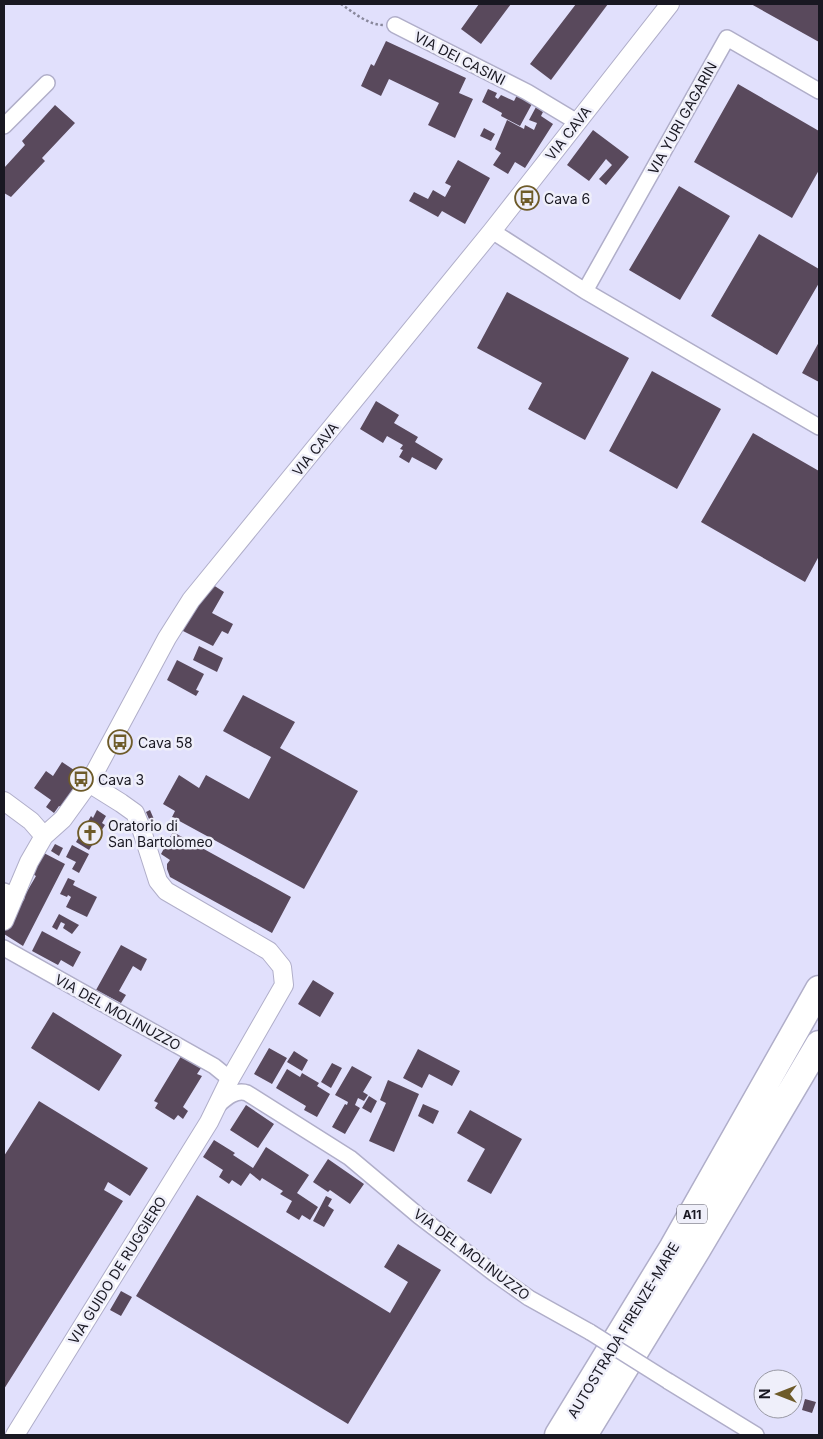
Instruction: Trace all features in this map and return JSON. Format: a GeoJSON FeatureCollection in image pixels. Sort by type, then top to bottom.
{"type":"FeatureCollection","features":[{"type":"Feature","properties":{"kind":"highway","name":"AUTOSTRADA FIRENZE-MARE"},"geometry":{"type":"LineString","coordinates":[[558,1435],[673,1247],[819,989]]}},
{"type":"Feature","properties":{"kind":"highway","name":"AUTOSTRADA FIRENZE-MARE"},"geometry":{"type":"LineString","coordinates":[[584,1435],[702,1242],[819,1044]]}},
{"type":"Feature","properties":{"kind":"street","name":"VIA CAVA"},"geometry":{"type":"LineString","coordinates":[[4,921],[10,894],[44,836],[63,819],[89,783],[167,638],[191,600],[492,231],[670,4]]}},
{"type":"Feature","properties":{"kind":"street","name":"VIA DEI CASINI"},"geometry":{"type":"LineString","coordinates":[[395,25],[527,92],[577,122]]}},
{"type":"Feature","properties":{"kind":"street","name":"VIA YURI GAGARIN"},"geometry":{"type":"LineString","coordinates":[[585,291],[727,38],[819,91]]}},
{"type":"Feature","properties":{"kind":"street"},"geometry":{"type":"LineString","coordinates":[[4,126],[46,83]]}},
{"type":"Feature","properties":{"kind":"street"},"geometry":{"type":"LineString","coordinates":[[492,231],[585,291],[819,427]]}},
{"type":"Feature","properties":{"kind":"street","name":"VIA GUIDO DE RUGGIERO"},"geometry":{"type":"LineString","coordinates":[[15,1435],[209,1122],[230,1079],[284,985],[282,967],[269,951],[166,891],[158,881],[135,813],[89,783]]}},
{"type":"Feature","properties":{"kind":"street"},"geometry":{"type":"LineString","coordinates":[[4,801],[31,821],[44,836]]}},
{"type":"Feature","properties":{"kind":"street","name":"VIA DEL MOLINUZZO"},"geometry":{"type":"LineString","coordinates":[[4,948],[214,1066],[230,1079]]}},
{"type":"Feature","properties":{"kind":"street","name":"VIA GUIDO DE RUGGIERO"},"geometry":{"type":"LineString","coordinates":[[218,1105],[226,1098],[238,1092],[247,1093]]}},
{"type":"Feature","properties":{"kind":"street","name":"VIA DEL MOLINUZZO"},"geometry":{"type":"LineString","coordinates":[[247,1093],[350,1158],[419,1216],[529,1298],[590,1332],[756,1435]]}},
{"type":"Feature","properties":{"kind":"path"},"geometry":{"type":"LineString","coordinates":[[341,4],[354,14],[376,25],[395,25]]}},
{"type":"Feature","properties":{"kind":"building"},"geometry":{"type":"Polygon","coordinates":[[[479,4],[511,4],[481,44],[461,29],[479,4]]]}},
{"type":"Feature","properties":{"kind":"building"},"geometry":{"type":"Polygon","coordinates":[[[576,4],[608,4],[551,80],[530,64],[576,4]]]}},
{"type":"Feature","properties":{"kind":"building"},"geometry":{"type":"Polygon","coordinates":[[[751,4],[819,4],[819,42],[751,4]]]}},
{"type":"Feature","properties":{"kind":"building"},"geometry":{"type":"Polygon","coordinates":[[[386,41],[466,78],[459,93],[473,99],[455,138],[428,125],[439,103],[389,79],[381,96],[361,86],[371,64],[374,66],[386,41]]]}},
{"type":"Feature","properties":{"kind":"building"},"geometry":{"type":"Polygon","coordinates":[[[738,84],[819,131],[819,170],[792,218],[694,162],[738,84]]]}},
{"type":"Feature","properties":{"kind":"building"},"geometry":{"type":"Polygon","coordinates":[[[488,89],[497,93],[495,97],[498,99],[501,95],[514,101],[517,95],[533,102],[520,126],[501,116],[502,113],[482,102],[488,89]]]}},
{"type":"Feature","properties":{"kind":"building"},"geometry":{"type":"Polygon","coordinates":[[[55,105],[75,123],[42,158],[45,161],[11,197],[4,193],[4,168],[25,145],[22,141],[55,105]]]}},
{"type":"Feature","properties":{"kind":"building"},"geometry":{"type":"Polygon","coordinates":[[[536,107],[543,112],[541,116],[553,124],[525,168],[515,162],[508,174],[493,165],[501,153],[495,149],[507,120],[524,129],[525,125],[534,130],[537,123],[529,120],[536,107]]]}},
{"type":"Feature","properties":{"kind":"building"},"geometry":{"type":"Polygon","coordinates":[[[484,128],[495,134],[491,141],[480,136],[484,128]]]}},
{"type":"Feature","properties":{"kind":"building"},"geometry":{"type":"Polygon","coordinates":[[[593,130],[629,157],[606,185],[599,179],[612,165],[606,159],[589,181],[567,165],[593,130]]]}},
{"type":"Feature","properties":{"kind":"building"},"geometry":{"type":"Polygon","coordinates":[[[458,160],[490,178],[465,224],[442,211],[438,217],[409,201],[414,192],[428,199],[433,190],[445,197],[451,186],[445,183],[458,160]]]}},
{"type":"Feature","properties":{"kind":"building"},"geometry":{"type":"Polygon","coordinates":[[[679,186],[730,216],[680,300],[629,270],[679,186]]]}},
{"type":"Feature","properties":{"kind":"building"},"geometry":{"type":"Polygon","coordinates":[[[759,234],[819,269],[819,283],[777,355],[711,316],[759,234]]]}},
{"type":"Feature","properties":{"kind":"building"},"geometry":{"type":"Polygon","coordinates":[[[507,292],[629,358],[585,440],[528,409],[542,383],[477,348],[507,292]]]}},
{"type":"Feature","properties":{"kind":"building"},"geometry":{"type":"Polygon","coordinates":[[[819,342],[819,382],[802,373],[819,342]]]}},
{"type":"Feature","properties":{"kind":"building"},"geometry":{"type":"Polygon","coordinates":[[[652,371],[721,409],[677,489],[609,451],[652,371]]]}},
{"type":"Feature","properties":{"kind":"building"},"geometry":{"type":"Polygon","coordinates":[[[376,401],[399,415],[394,423],[418,437],[415,442],[443,459],[436,470],[412,457],[409,463],[399,457],[403,450],[400,449],[403,445],[387,436],[383,443],[360,429],[376,401]]]}},
{"type":"Feature","properties":{"kind":"building"},"geometry":{"type":"Polygon","coordinates":[[[753,433],[819,471],[819,556],[805,582],[701,522],[753,433]]]}},
{"type":"Feature","properties":{"kind":"building"},"geometry":{"type":"Polygon","coordinates":[[[210,583],[224,592],[212,613],[233,624],[228,634],[222,631],[213,646],[179,629],[210,583]]]}},
{"type":"Feature","properties":{"kind":"building"},"geometry":{"type":"Polygon","coordinates":[[[199,646],[223,658],[217,672],[193,660],[199,646]]]}},
{"type":"Feature","properties":{"kind":"building"},"geometry":{"type":"Polygon","coordinates":[[[177,660],[204,674],[196,690],[199,691],[196,696],[167,680],[177,660]]]}},
{"type":"Feature","properties":{"kind":"building"},"geometry":{"type":"Polygon","coordinates":[[[243,695],[295,722],[280,748],[358,791],[304,889],[172,817],[175,811],[163,804],[179,775],[199,788],[206,775],[249,799],[271,757],[223,731],[243,695]]]}},
{"type":"Feature","properties":{"kind":"building"},"geometry":{"type":"Polygon","coordinates":[[[62,762],[83,776],[61,807],[59,806],[54,813],[46,807],[51,800],[34,788],[46,771],[53,776],[62,762]]]}},
{"type":"Feature","properties":{"kind":"building","name":"Oratorio di San Bartolomeo"},"geometry":{"type":"Polygon","coordinates":[[[97,810],[106,816],[102,823],[105,825],[89,850],[76,842],[91,816],[93,818],[97,810]]]}},
{"type":"Feature","properties":{"kind":"building"},"geometry":{"type":"Polygon","coordinates":[[[150,810],[156,824],[152,826],[146,812],[150,810]]]}},
{"type":"Feature","properties":{"kind":"building"},"geometry":{"type":"Polygon","coordinates":[[[173,832],[291,897],[272,933],[170,877],[167,864],[170,860],[161,854],[173,832]]]}},
{"type":"Feature","properties":{"kind":"building"},"geometry":{"type":"Polygon","coordinates":[[[55,844],[63,848],[59,856],[51,851],[55,844]]]}},
{"type":"Feature","properties":{"kind":"building"},"geometry":{"type":"Polygon","coordinates":[[[72,845],[89,854],[79,873],[72,869],[76,862],[66,857],[72,845]]]}},
{"type":"Feature","properties":{"kind":"building"},"geometry":{"type":"Polygon","coordinates":[[[42,852],[65,864],[23,946],[4,934],[4,931],[36,876],[31,873],[42,852]]]}},
{"type":"Feature","properties":{"kind":"building"},"geometry":{"type":"Polygon","coordinates":[[[68,878],[75,881],[73,885],[97,897],[87,917],[66,907],[71,897],[60,894],[68,878]]]}},
{"type":"Feature","properties":{"kind":"building"},"geometry":{"type":"Polygon","coordinates":[[[59,914],[79,925],[72,934],[63,928],[65,924],[61,922],[57,930],[52,927],[59,914]]]}},
{"type":"Feature","properties":{"kind":"building"},"geometry":{"type":"Polygon","coordinates":[[[42,931],[81,952],[73,967],[61,960],[58,965],[32,951],[42,931]]]}},
{"type":"Feature","properties":{"kind":"building"},"geometry":{"type":"Polygon","coordinates":[[[121,945],[147,959],[141,971],[133,966],[119,991],[126,995],[121,1003],[96,990],[121,945]]]}},
{"type":"Feature","properties":{"kind":"building"},"geometry":{"type":"Polygon","coordinates":[[[313,980],[334,993],[320,1017],[298,1004],[313,980]]]}},
{"type":"Feature","properties":{"kind":"building"},"geometry":{"type":"Polygon","coordinates":[[[53,1012],[122,1055],[99,1091],[31,1048],[53,1012]]]}},
{"type":"Feature","properties":{"kind":"building"},"geometry":{"type":"Polygon","coordinates":[[[269,1048],[287,1058],[272,1084],[254,1074],[269,1048]]]}},
{"type":"Feature","properties":{"kind":"building"},"geometry":{"type":"Polygon","coordinates":[[[418,1049],[460,1071],[452,1086],[429,1074],[422,1088],[403,1078],[418,1049]]]}},
{"type":"Feature","properties":{"kind":"building"},"geometry":{"type":"Polygon","coordinates":[[[294,1051],[308,1060],[302,1071],[287,1062],[294,1051]]]}},
{"type":"Feature","properties":{"kind":"building"},"geometry":{"type":"Polygon","coordinates":[[[183,1053],[203,1065],[197,1074],[202,1076],[183,1107],[188,1111],[183,1119],[178,1115],[174,1120],[155,1108],[158,1103],[154,1101],[183,1053]]]}},
{"type":"Feature","properties":{"kind":"building"},"geometry":{"type":"Polygon","coordinates":[[[332,1063],[342,1068],[331,1088],[321,1082],[332,1063]]]}},
{"type":"Feature","properties":{"kind":"building"},"geometry":{"type":"Polygon","coordinates":[[[352,1066],[372,1077],[363,1092],[368,1095],[364,1101],[358,1098],[355,1105],[360,1108],[345,1134],[332,1127],[348,1102],[335,1095],[352,1066]]]}},
{"type":"Feature","properties":{"kind":"building"},"geometry":{"type":"Polygon","coordinates":[[[287,1069],[300,1077],[302,1073],[319,1083],[317,1086],[330,1094],[317,1117],[304,1110],[306,1106],[276,1088],[287,1069]]]}},
{"type":"Feature","properties":{"kind":"building"},"geometry":{"type":"Polygon","coordinates":[[[388,1080],[419,1094],[394,1152],[369,1141],[386,1103],[380,1100],[388,1080]]]}},
{"type":"Feature","properties":{"kind":"building"},"geometry":{"type":"Polygon","coordinates":[[[369,1096],[377,1101],[371,1113],[362,1108],[369,1096]]]}},
{"type":"Feature","properties":{"kind":"building"},"geometry":{"type":"Polygon","coordinates":[[[39,1101],[148,1168],[130,1196],[108,1182],[104,1190],[123,1201],[4,1389],[4,1156],[39,1101]]]}},
{"type":"Feature","properties":{"kind":"building"},"geometry":{"type":"Polygon","coordinates":[[[423,1104],[439,1111],[433,1124],[418,1116],[423,1104]]]}},
{"type":"Feature","properties":{"kind":"building"},"geometry":{"type":"Polygon","coordinates":[[[246,1105],[274,1124],[258,1148],[230,1130],[246,1105]]]}},
{"type":"Feature","properties":{"kind":"building"},"geometry":{"type":"Polygon","coordinates":[[[470,1110],[522,1139],[491,1194],[467,1181],[485,1149],[457,1133],[470,1110]]]}},
{"type":"Feature","properties":{"kind":"building"},"geometry":{"type":"Polygon","coordinates":[[[214,1140],[235,1153],[233,1155],[253,1168],[266,1147],[309,1175],[297,1193],[318,1207],[310,1220],[302,1215],[299,1220],[286,1212],[292,1201],[280,1194],[283,1191],[262,1178],[260,1181],[250,1173],[241,1186],[232,1180],[229,1184],[219,1177],[223,1170],[203,1157],[214,1140]]]}},
{"type":"Feature","properties":{"kind":"building"},"geometry":{"type":"Polygon","coordinates":[[[328,1159],[364,1184],[350,1204],[330,1190],[328,1192],[313,1182],[328,1159]]]}},
{"type":"Feature","properties":{"kind":"building"},"geometry":{"type":"Polygon","coordinates":[[[197,1195],[390,1313],[408,1282],[384,1267],[398,1244],[441,1270],[348,1424],[136,1296],[197,1195]]]}},
{"type":"Feature","properties":{"kind":"building"},"geometry":{"type":"Polygon","coordinates":[[[326,1196],[332,1199],[328,1206],[334,1210],[324,1227],[313,1221],[326,1196]]]}},
{"type":"Feature","properties":{"kind":"building"},"geometry":{"type":"Polygon","coordinates":[[[121,1291],[132,1297],[121,1316],[110,1310],[121,1291]]]}},
{"type":"Feature","properties":{"kind":"building"},"geometry":{"type":"Polygon","coordinates":[[[805,1399],[816,1402],[812,1413],[803,1410],[805,1399]]]}},
{"type":"Feature","properties":{"kind":"place","name":"Cava 6"},"geometry":{"type":"Point","coordinates":[527,198]}},
{"type":"Feature","properties":{"kind":"place","name":"Cava 58"},"geometry":{"type":"Point","coordinates":[120,742]}},
{"type":"Feature","properties":{"kind":"place","name":"Cava 3"},"geometry":{"type":"Point","coordinates":[81,779]}},
{"type":"Feature","properties":{"kind":"place","name":"Oratorio di San Bartolomeo"},"geometry":{"type":"Point","coordinates":[90,833]}}]}
